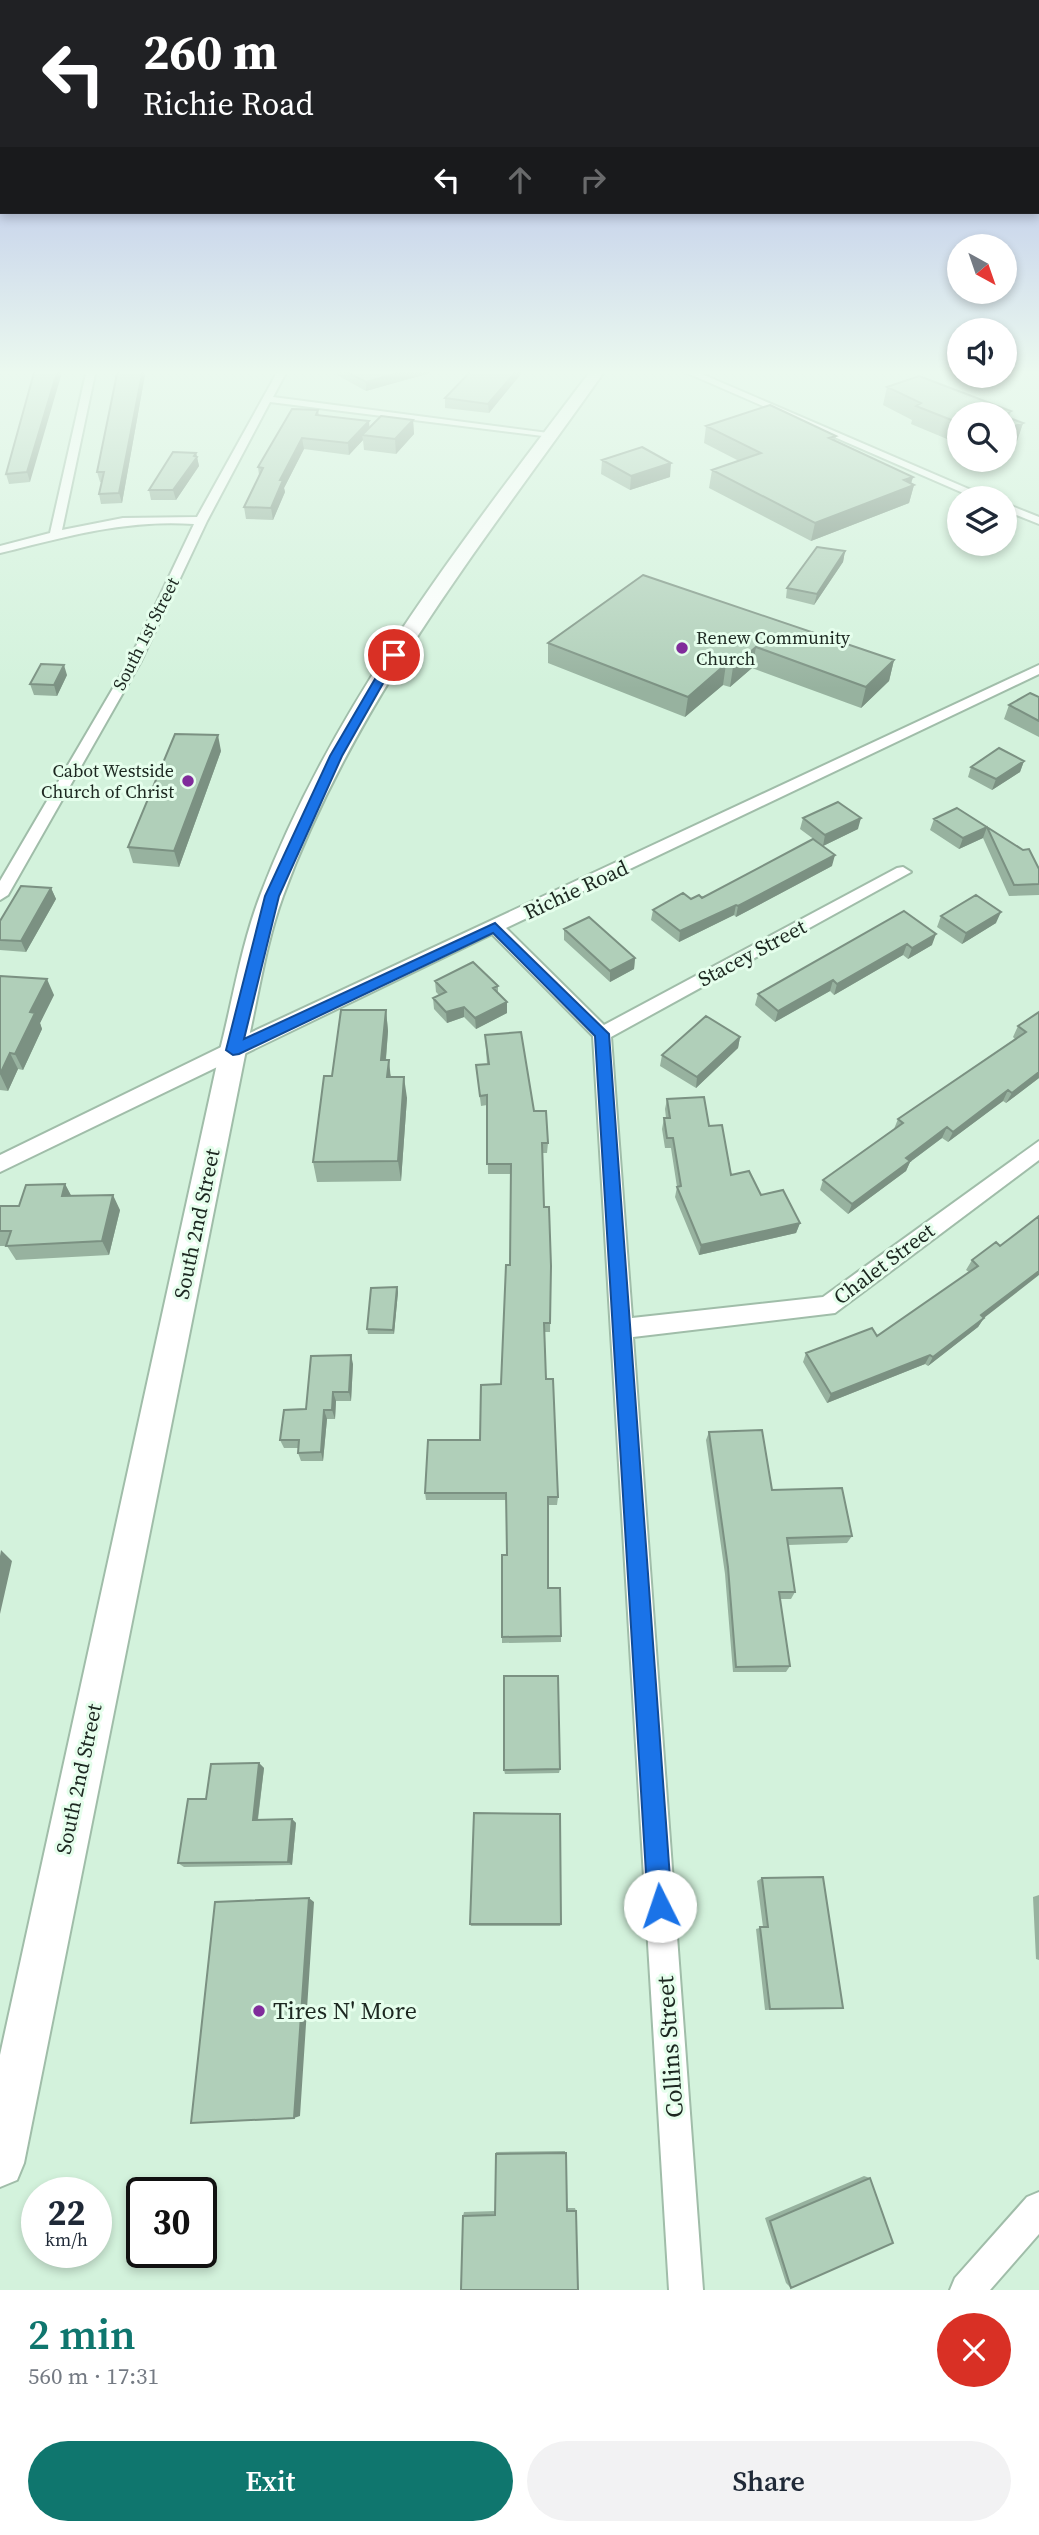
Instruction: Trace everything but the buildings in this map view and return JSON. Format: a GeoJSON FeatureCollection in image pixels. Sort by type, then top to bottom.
{"type":"FeatureCollection","features":[{"type":"Feature","properties":{"kind":"main road","name":"South 2nd Street"},"geometry":{"type":"LineString","coordinates":[[0,2163],[233,1050],[272,896],[336,756],[394,655],[521,476]]}},
{"type":"Feature","properties":{"kind":"street"},"geometry":{"type":"LineString","coordinates":[[55,534],[68,476]]}},
{"type":"Feature","properties":{"kind":"street","name":"South 1st Street"},"geometry":{"type":"LineString","coordinates":[[0,895],[135,661],[225,476]]}},
{"type":"Feature","properties":{"kind":"street"},"geometry":{"type":"LineString","coordinates":[[933,476],[957,486]]}},
{"type":"Feature","properties":{"kind":"street"},"geometry":{"type":"LineString","coordinates":[[1017,512],[1039,521]]}},
{"type":"Feature","properties":{"kind":"street"},"geometry":{"type":"LineString","coordinates":[[0,550],[105,522],[162,517],[201,522]]}},
{"type":"Feature","properties":{"kind":"street","name":"Richie Road"},"geometry":{"type":"LineString","coordinates":[[0,1164],[233,1050],[1039,669]]}},
{"type":"Feature","properties":{"kind":"street","name":"Stacey Street"},"geometry":{"type":"LineString","coordinates":[[602,1034],[903,872]]}},
{"type":"Feature","properties":{"kind":"street"},"geometry":{"type":"LineString","coordinates":[[495,927],[602,1034]]}},
{"type":"Feature","properties":{"kind":"street","name":"Collins Street"},"geometry":{"type":"LineString","coordinates":[[602,1034],[686,2290]]}},
{"type":"Feature","properties":{"kind":"street","name":"Chalet Street"},"geometry":{"type":"LineString","coordinates":[[622,1329],[827,1306],[1039,1149]]}},
{"type":"Feature","properties":{"kind":"street"},"geometry":{"type":"LineString","coordinates":[[967,2290],[1039,2209]]}},
{"type":"Feature","properties":{"kind":"place","name":"Renew Community Church"},"geometry":{"type":"Point","coordinates":[682,648]}},
{"type":"Feature","properties":{"kind":"place","name":"Cabot Westside Church of Christ"},"geometry":{"type":"Point","coordinates":[188,781]}},
{"type":"Feature","properties":{"kind":"place","name":"Tires N' More"},"geometry":{"type":"Point","coordinates":[259,2011]}},
{"type":"Feature","properties":{"kind":"route"},"geometry":{"type":"LineString","coordinates":[[394,655],[336,756],[272,896],[233,1050],[495,927],[602,1034],[660,1906]]}}]}
